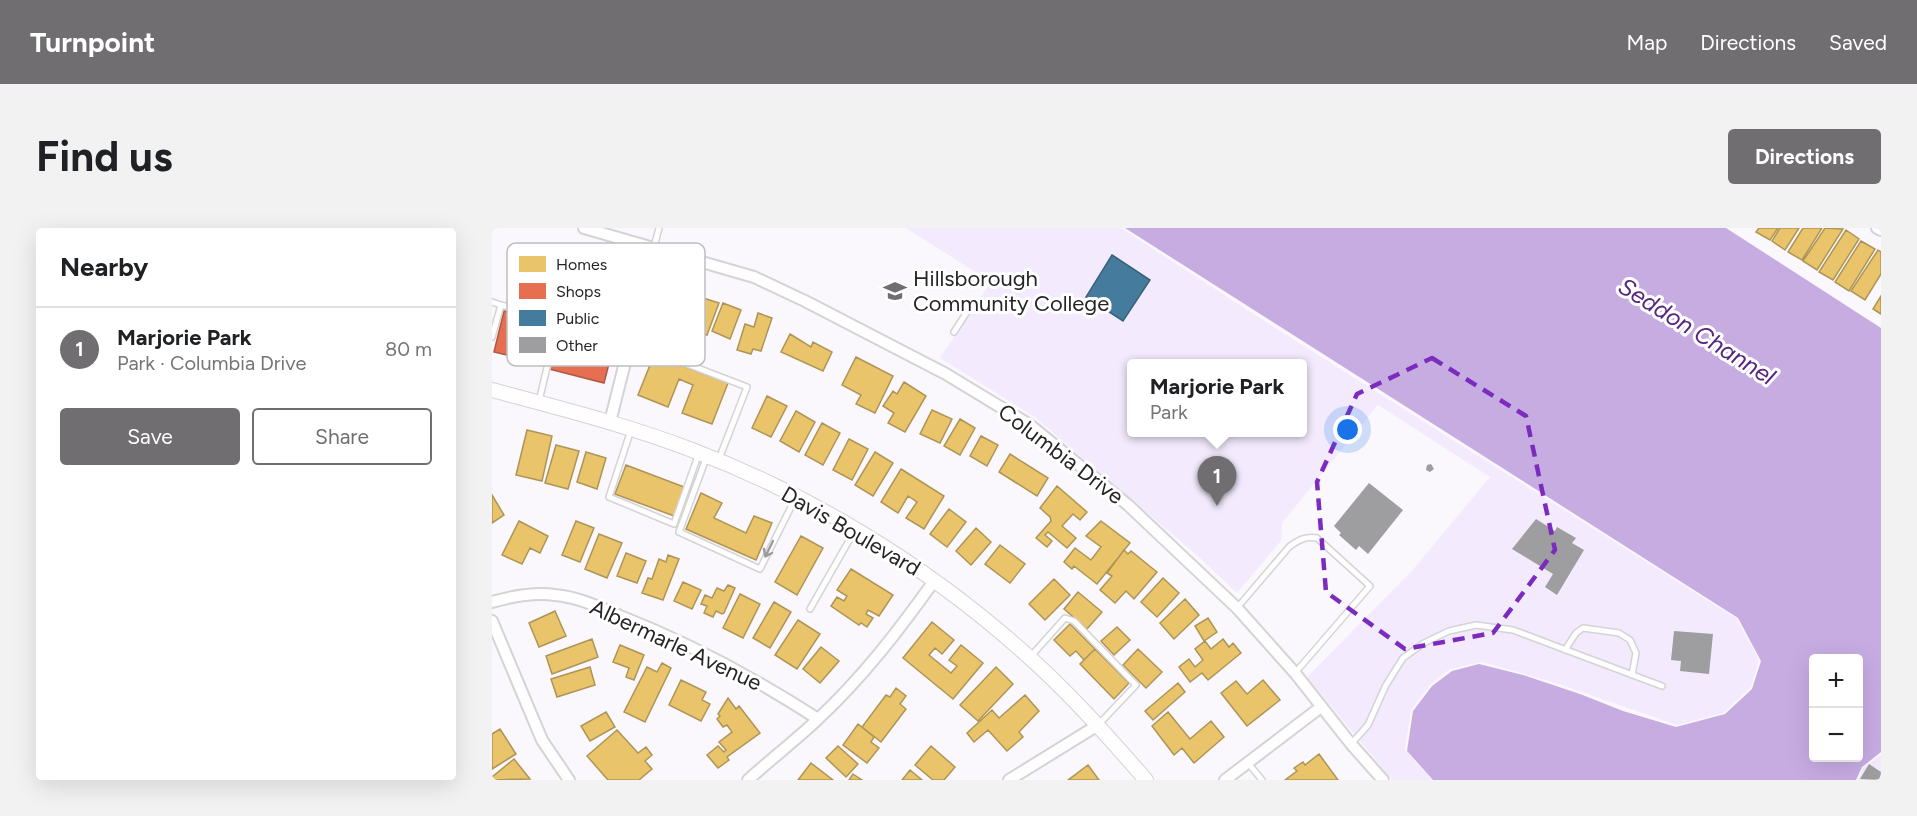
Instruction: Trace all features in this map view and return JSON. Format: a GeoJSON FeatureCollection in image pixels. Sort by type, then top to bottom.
{"type":"FeatureCollection","features":[{"type":"Feature","properties":{"kind":"street","name":"Columbia Drive"},"geometry":{"type":"LineString","coordinates":[[584,228],[639,243]]}},
{"type":"Feature","properties":{"kind":"street","name":"Columbia Drive"},"geometry":{"type":"LineString","coordinates":[[705,262],[754,277],[805,301],[946,374],[1030,425],[1128,506],[1238,608],[1383,780]]}},
{"type":"Feature","properties":{"kind":"street"},"geometry":{"type":"LineString","coordinates":[[610,422],[624,366]]}},
{"type":"Feature","properties":{"kind":"street","name":"Davis Boulevard"},"geometry":{"type":"LineString","coordinates":[[492,390],[610,422],[708,457],[795,497],[855,530],[934,580],[1029,658],[1098,725],[1146,780]]}},
{"type":"Feature","properties":{"kind":"street"},"geometry":{"type":"LineString","coordinates":[[748,780],[818,719],[858,679],[894,638],[934,580]]}},
{"type":"Feature","properties":{"kind":"street","name":"Albermarle Avenue"},"geometry":{"type":"LineString","coordinates":[[492,602],[528,594],[555,595],[584,601],[642,624],[703,653],[753,679],[818,719]]}},
{"type":"Feature","properties":{"kind":"street"},"geometry":{"type":"LineString","coordinates":[[492,621],[542,740],[569,780]]}},
{"type":"Feature","properties":{"kind":"street"},"geometry":{"type":"LineString","coordinates":[[1225,780],[1321,707]]}},
{"type":"Feature","properties":{"kind":"street"},"geometry":{"type":"LineString","coordinates":[[1009,780],[1098,725]]}},
{"type":"Feature","properties":{"kind":"lane"},"geometry":{"type":"LineString","coordinates":[[655,243],[659,228]]}},
{"type":"Feature","properties":{"kind":"lane"},"geometry":{"type":"LineString","coordinates":[[954,332],[975,301]]}},
{"type":"Feature","properties":{"kind":"lane"},"geometry":{"type":"LineString","coordinates":[[492,302],[507,306]]}},
{"type":"Feature","properties":{"kind":"lane"},"geometry":{"type":"LineString","coordinates":[[492,337],[501,304]]}},
{"type":"Feature","properties":{"kind":"lane"},"geometry":{"type":"LineString","coordinates":[[539,402],[548,366]]}},
{"type":"Feature","properties":{"kind":"lane"},"geometry":{"type":"LineString","coordinates":[[632,429],[609,497],[674,524],[747,387],[692,366]]}},
{"type":"Feature","properties":{"kind":"lane"},"geometry":{"type":"LineString","coordinates":[[708,457],[679,532],[760,569],[795,497]]}},
{"type":"Feature","properties":{"kind":"lane"},"geometry":{"type":"LineString","coordinates":[[810,609],[855,530]]}},
{"type":"Feature","properties":{"kind":"lane"},"geometry":{"type":"LineString","coordinates":[[1238,608],[1290,547],[1298,540],[1310,537],[1317,538],[1370,586],[1294,673]]}},
{"type":"Feature","properties":{"kind":"lane"},"geometry":{"type":"LineString","coordinates":[[1029,658],[1065,618],[1074,621],[1136,685],[1098,725]]}},
{"type":"Feature","properties":{"kind":"lane"},"geometry":{"type":"LineString","coordinates":[[1351,744],[1368,725],[1386,685],[1403,658],[1424,643],[1449,632],[1476,625],[1513,630],[1662,686]]}},
{"type":"Feature","properties":{"kind":"lane"},"geometry":{"type":"LineString","coordinates":[[1565,650],[1576,633],[1584,628],[1619,633],[1630,640],[1636,653],[1632,675]]}},
{"type":"Feature","properties":{"kind":"lane"},"geometry":{"type":"LineString","coordinates":[[1248,763],[1262,780]]}},
{"type":"Feature","properties":{"kind":"highlighted area"},"geometry":{"type":"Polygon","coordinates":[[[1432,358],[1526,416],[1555,550],[1493,633],[1405,649],[1326,592],[1317,482],[1357,394],[1432,358]]]}},
{"type":"Feature","properties":{"kind":"shaded area"},"geometry":{"type":"Polygon","coordinates":[[[906,228],[1121,228],[1737,619],[1759,660],[1751,687],[1723,713],[1677,725],[1559,684],[1482,662],[1450,669],[1430,685],[1411,710],[1405,750],[1432,780],[1392,780],[1307,677],[1411,572],[1490,477],[1378,405],[1282,523],[1281,541],[1237,593],[1200,558],[1036,418],[940,358],[991,282],[906,228]]]}},
{"type":"Feature","properties":{"kind":"shaded area"},"geometry":{"type":"Polygon","coordinates":[[[1881,755],[1881,780],[1858,780],[1864,768],[1881,755]]]}},
{"type":"Feature","properties":{"kind":"water","name":"Seddon Channel"},"geometry":{"type":"Polygon","coordinates":[[[1125,228],[1726,228],[1881,328],[1881,752],[1862,767],[1856,780],[1433,780],[1407,751],[1413,711],[1432,686],[1452,671],[1479,664],[1523,675],[1623,711],[1676,727],[1725,714],[1752,689],[1761,661],[1738,618],[1125,228]]]}},
{"type":"Feature","properties":{"kind":"building: Homes"},"geometry":{"type":"Polygon","coordinates":[[[1759,228],[1778,228],[1770,240],[1756,232],[1759,228]]]}},
{"type":"Feature","properties":{"kind":"building: Homes"},"geometry":{"type":"Polygon","coordinates":[[[1780,228],[1799,228],[1785,250],[1772,241],[1780,228]]]}},
{"type":"Feature","properties":{"kind":"building: Homes"},"geometry":{"type":"Polygon","coordinates":[[[1803,228],[1822,228],[1802,260],[1788,252],[1803,228]]]}},
{"type":"Feature","properties":{"kind":"building: Homes"},"geometry":{"type":"Polygon","coordinates":[[[1825,228],[1843,229],[1817,270],[1803,261],[1825,228]]]}},
{"type":"Feature","properties":{"kind":"building: Homes"},"geometry":{"type":"Polygon","coordinates":[[[1846,230],[1859,239],[1833,280],[1819,272],[1846,230]]]}},
{"type":"Feature","properties":{"kind":"building: Homes"},"geometry":{"type":"Polygon","coordinates":[[[1861,241],[1875,249],[1849,291],[1835,282],[1861,241]]]}},
{"type":"Feature","properties":{"kind":"building: Homes"},"geometry":{"type":"Polygon","coordinates":[[[1878,250],[1881,252],[1881,274],[1865,300],[1851,291],[1878,250]]]}},
{"type":"Feature","properties":{"kind":"building: Homes"},"geometry":{"type":"Polygon","coordinates":[[[1881,296],[1881,314],[1873,309],[1881,296]]]}},
{"type":"Feature","properties":{"kind":"building: Homes"},"geometry":{"type":"Polygon","coordinates":[[[705,299],[719,303],[707,335],[705,334],[705,299]]]}},
{"type":"Feature","properties":{"kind":"building: Homes"},"geometry":{"type":"Polygon","coordinates":[[[723,303],[741,310],[730,339],[712,331],[723,303]]]}},
{"type":"Feature","properties":{"kind":"building: Homes"},"geometry":{"type":"Polygon","coordinates":[[[758,313],[772,318],[761,351],[753,349],[751,354],[737,350],[745,324],[754,327],[758,313]]]}},
{"type":"Feature","properties":{"kind":"building: Homes"},"geometry":{"type":"Polygon","coordinates":[[[790,334],[811,347],[813,342],[832,352],[823,371],[781,352],[790,334]]]}},
{"type":"Feature","properties":{"kind":"building: Homes"},"geometry":{"type":"Polygon","coordinates":[[[856,357],[893,376],[875,413],[856,404],[861,395],[842,385],[856,357]]]}},
{"type":"Feature","properties":{"kind":"building: Homes"},"geometry":{"type":"Polygon","coordinates":[[[650,366],[683,366],[728,383],[712,424],[682,413],[693,385],[679,379],[668,407],[638,395],[650,366]]]}},
{"type":"Feature","properties":{"kind":"building: Homes"},"geometry":{"type":"Polygon","coordinates":[[[904,382],[926,396],[905,432],[888,423],[894,413],[883,406],[893,391],[897,394],[904,382]]]}},
{"type":"Feature","properties":{"kind":"building: Homes"},"geometry":{"type":"Polygon","coordinates":[[[767,396],[787,406],[771,437],[752,428],[767,396]]]}},
{"type":"Feature","properties":{"kind":"building: Homes"},"geometry":{"type":"Polygon","coordinates":[[[932,410],[952,419],[940,443],[920,434],[932,410]]]}},
{"type":"Feature","properties":{"kind":"building: Homes"},"geometry":{"type":"Polygon","coordinates":[[[796,411],[815,422],[799,452],[780,441],[796,411]]]}},
{"type":"Feature","properties":{"kind":"building: Homes"},"geometry":{"type":"Polygon","coordinates":[[[960,419],[975,428],[960,455],[944,446],[960,419]]]}},
{"type":"Feature","properties":{"kind":"building: Homes"},"geometry":{"type":"Polygon","coordinates":[[[822,423],[840,433],[823,465],[805,455],[822,423]]]}},
{"type":"Feature","properties":{"kind":"building: Homes"},"geometry":{"type":"Polygon","coordinates":[[[527,430],[552,436],[542,481],[516,475],[527,430]]]}},
{"type":"Feature","properties":{"kind":"building: Homes"},"geometry":{"type":"Polygon","coordinates":[[[981,436],[998,445],[987,466],[970,456],[981,436]]]}},
{"type":"Feature","properties":{"kind":"building: Homes"},"geometry":{"type":"Polygon","coordinates":[[[849,439],[868,449],[852,480],[833,470],[849,439]]]}},
{"type":"Feature","properties":{"kind":"building: Homes"},"geometry":{"type":"Polygon","coordinates":[[[556,445],[579,451],[568,489],[545,483],[556,445]]]}},
{"type":"Feature","properties":{"kind":"building: Homes"},"geometry":{"type":"Polygon","coordinates":[[[586,452],[606,458],[597,489],[577,482],[586,452]]]}},
{"type":"Feature","properties":{"kind":"building: Homes"},"geometry":{"type":"Polygon","coordinates":[[[875,452],[893,463],[873,496],[855,485],[875,452]]]}},
{"type":"Feature","properties":{"kind":"building: Homes"},"geometry":{"type":"Polygon","coordinates":[[[1010,454],[1048,478],[1037,496],[999,472],[1010,454]]]}},
{"type":"Feature","properties":{"kind":"building: Homes"},"geometry":{"type":"Polygon","coordinates":[[[626,465],[684,487],[674,516],[615,494],[626,465]]]}},
{"type":"Feature","properties":{"kind":"building: Homes"},"geometry":{"type":"Polygon","coordinates":[[[901,469],[944,496],[924,529],[906,518],[917,502],[908,496],[898,513],[881,502],[901,469]]]}},
{"type":"Feature","properties":{"kind":"building: Homes"},"geometry":{"type":"Polygon","coordinates":[[[1057,486],[1087,512],[1080,520],[1073,514],[1062,526],[1076,538],[1067,548],[1048,532],[1045,535],[1052,541],[1047,547],[1036,538],[1051,521],[1050,517],[1040,508],[1057,486]]]}},
{"type":"Feature","properties":{"kind":"building: Homes"},"geometry":{"type":"Polygon","coordinates":[[[701,493],[722,503],[714,518],[746,533],[754,516],[772,523],[756,560],[686,529],[701,493]]]}},
{"type":"Feature","properties":{"kind":"building: Homes"},"geometry":{"type":"Polygon","coordinates":[[[492,495],[504,515],[492,523],[492,495]]]}},
{"type":"Feature","properties":{"kind":"building: Homes"},"geometry":{"type":"Polygon","coordinates":[[[949,509],[966,522],[947,547],[930,534],[949,509]]]}},
{"type":"Feature","properties":{"kind":"building: Homes"},"geometry":{"type":"Polygon","coordinates":[[[519,521],[548,536],[540,553],[530,548],[522,564],[502,555],[519,521]]]}},
{"type":"Feature","properties":{"kind":"building: Homes"},"geometry":{"type":"Polygon","coordinates":[[[576,521],[594,528],[580,562],[562,555],[576,521]]]}},
{"type":"Feature","properties":{"kind":"building: Homes"},"geometry":{"type":"Polygon","coordinates":[[[1101,521],[1130,543],[1097,584],[1074,566],[1072,569],[1064,562],[1075,548],[1091,560],[1101,547],[1086,536],[1101,521]]]}},
{"type":"Feature","properties":{"kind":"building: Homes"},"geometry":{"type":"Polygon","coordinates":[[[976,528],[991,542],[971,565],[956,551],[976,528]]]}},
{"type":"Feature","properties":{"kind":"building: Homes"},"geometry":{"type":"Polygon","coordinates":[[[599,534],[622,543],[607,578],[585,569],[599,534]]]}},
{"type":"Feature","properties":{"kind":"building: Homes"},"geometry":{"type":"Polygon","coordinates":[[[801,536],[823,548],[797,595],[775,582],[801,536]]]}},
{"type":"Feature","properties":{"kind":"building: Homes"},"geometry":{"type":"Polygon","coordinates":[[[1000,545],[1025,564],[1010,583],[985,564],[1000,545]]]}},
{"type":"Feature","properties":{"kind":"building: Homes"},"geometry":{"type":"Polygon","coordinates":[[[1124,550],[1128,554],[1131,551],[1157,572],[1134,599],[1126,591],[1115,603],[1100,590],[1112,576],[1107,573],[1124,550]]]}},
{"type":"Feature","properties":{"kind":"building: Homes"},"geometry":{"type":"Polygon","coordinates":[[[626,553],[646,561],[637,583],[617,576],[626,553]]]}},
{"type":"Feature","properties":{"kind":"building: Homes"},"geometry":{"type":"Polygon","coordinates":[[[668,555],[679,559],[663,600],[642,593],[648,578],[652,579],[659,559],[666,562],[668,555]]]}},
{"type":"Feature","properties":{"kind":"building: Homes"},"geometry":{"type":"Polygon","coordinates":[[[851,569],[893,595],[879,616],[868,610],[866,614],[873,618],[867,627],[861,623],[859,625],[831,606],[837,597],[844,601],[847,596],[837,590],[851,569]]]}},
{"type":"Feature","properties":{"kind":"building: Homes"},"geometry":{"type":"Polygon","coordinates":[[[1163,578],[1179,593],[1157,617],[1141,602],[1163,578]]]}},
{"type":"Feature","properties":{"kind":"building: Homes"},"geometry":{"type":"Polygon","coordinates":[[[1054,579],[1070,595],[1045,620],[1029,604],[1054,579]]]}},
{"type":"Feature","properties":{"kind":"building: Homes"},"geometry":{"type":"Polygon","coordinates":[[[683,582],[701,590],[692,609],[674,601],[683,582]]]}},
{"type":"Feature","properties":{"kind":"building: Homes"},"geometry":{"type":"Polygon","coordinates":[[[728,585],[735,588],[724,613],[716,611],[713,617],[704,613],[707,606],[701,604],[705,595],[712,598],[717,588],[724,591],[728,585]]]}},
{"type":"Feature","properties":{"kind":"building: Homes"},"geometry":{"type":"Polygon","coordinates":[[[1078,592],[1102,612],[1087,629],[1064,609],[1078,592]]]}},
{"type":"Feature","properties":{"kind":"building: Homes"},"geometry":{"type":"Polygon","coordinates":[[[740,594],[760,604],[743,638],[723,628],[740,594]]]}},
{"type":"Feature","properties":{"kind":"building: Homes"},"geometry":{"type":"Polygon","coordinates":[[[1185,599],[1199,615],[1174,639],[1160,623],[1185,599]]]}},
{"type":"Feature","properties":{"kind":"building: Homes"},"geometry":{"type":"Polygon","coordinates":[[[774,602],[791,612],[770,648],[753,638],[774,602]]]}},
{"type":"Feature","properties":{"kind":"building: Homes"},"geometry":{"type":"Polygon","coordinates":[[[555,611],[566,636],[539,647],[529,623],[555,611]]]}},
{"type":"Feature","properties":{"kind":"building: Homes"},"geometry":{"type":"Polygon","coordinates":[[[1208,618],[1217,632],[1204,641],[1195,626],[1208,618]]]}},
{"type":"Feature","properties":{"kind":"building: Homes"},"geometry":{"type":"Polygon","coordinates":[[[798,620],[820,634],[797,669],[775,655],[798,620]]]}},
{"type":"Feature","properties":{"kind":"building: Homes"},"geometry":{"type":"Polygon","coordinates":[[[932,622],[954,640],[942,654],[935,648],[929,655],[951,673],[957,666],[949,660],[961,645],[983,663],[953,699],[903,658],[932,622]]]}},
{"type":"Feature","properties":{"kind":"building: Homes"},"geometry":{"type":"Polygon","coordinates":[[[1070,624],[1095,649],[1084,660],[1076,651],[1070,656],[1054,640],[1070,624]]]}},
{"type":"Feature","properties":{"kind":"building: Homes"},"geometry":{"type":"Polygon","coordinates":[[[1117,627],[1130,640],[1114,655],[1101,641],[1117,627]]]}},
{"type":"Feature","properties":{"kind":"building: Homes"},"geometry":{"type":"Polygon","coordinates":[[[592,639],[598,657],[552,674],[546,656],[592,639]]]}},
{"type":"Feature","properties":{"kind":"building: Homes"},"geometry":{"type":"Polygon","coordinates":[[[1223,639],[1229,647],[1233,643],[1241,653],[1208,680],[1202,673],[1190,682],[1179,667],[1189,659],[1195,667],[1203,660],[1195,649],[1205,641],[1211,649],[1223,639]]]}},
{"type":"Feature","properties":{"kind":"building: Homes"},"geometry":{"type":"Polygon","coordinates":[[[620,645],[644,655],[634,680],[626,677],[629,668],[613,662],[620,645]]]}},
{"type":"Feature","properties":{"kind":"building: Homes"},"geometry":{"type":"Polygon","coordinates":[[[821,647],[839,661],[820,683],[803,669],[821,647]]]}},
{"type":"Feature","properties":{"kind":"building: Homes"},"geometry":{"type":"Polygon","coordinates":[[[1095,649],[1129,683],[1114,699],[1080,664],[1095,649]]]}},
{"type":"Feature","properties":{"kind":"building: Homes"},"geometry":{"type":"Polygon","coordinates":[[[1138,649],[1162,672],[1146,688],[1123,665],[1138,649]]]}},
{"type":"Feature","properties":{"kind":"building: Homes"},"geometry":{"type":"Polygon","coordinates":[[[662,663],[671,668],[645,722],[624,712],[647,667],[657,672],[662,663]]]}},
{"type":"Feature","properties":{"kind":"building: Homes"},"geometry":{"type":"Polygon","coordinates":[[[590,667],[595,685],[557,697],[551,679],[590,667]]]}},
{"type":"Feature","properties":{"kind":"building: Homes"},"geometry":{"type":"Polygon","coordinates":[[[996,667],[1013,684],[978,721],[960,705],[996,667]]]}},
{"type":"Feature","properties":{"kind":"building: Homes"},"geometry":{"type":"Polygon","coordinates":[[[681,680],[706,692],[702,700],[710,704],[701,721],[669,705],[681,680]]]}},
{"type":"Feature","properties":{"kind":"building: Homes"},"geometry":{"type":"Polygon","coordinates":[[[1263,680],[1280,700],[1247,726],[1221,693],[1236,681],[1247,694],[1263,680]]]}},
{"type":"Feature","properties":{"kind":"building: Homes"},"geometry":{"type":"Polygon","coordinates":[[[1178,683],[1185,692],[1153,720],[1145,711],[1178,683]]]}},
{"type":"Feature","properties":{"kind":"building: Homes"},"geometry":{"type":"Polygon","coordinates":[[[896,688],[906,696],[900,704],[906,709],[881,742],[862,727],[886,695],[890,697],[896,688]]]}},
{"type":"Feature","properties":{"kind":"building: Homes"},"geometry":{"type":"Polygon","coordinates":[[[1025,695],[1039,711],[1019,732],[1023,737],[1007,751],[988,730],[974,742],[967,733],[992,710],[999,718],[1025,695]]]}},
{"type":"Feature","properties":{"kind":"building: Homes"},"geometry":{"type":"Polygon","coordinates":[[[728,698],[736,709],[739,706],[760,733],[727,757],[729,760],[718,768],[707,755],[718,746],[724,752],[726,750],[719,742],[732,732],[727,725],[723,727],[717,719],[728,698]]]}},
{"type":"Feature","properties":{"kind":"building: Homes"},"geometry":{"type":"Polygon","coordinates":[[[606,712],[615,727],[590,741],[581,726],[606,712]]]}},
{"type":"Feature","properties":{"kind":"building: Homes"},"geometry":{"type":"Polygon","coordinates":[[[1168,712],[1190,739],[1211,721],[1224,737],[1194,763],[1182,748],[1174,755],[1152,726],[1168,712]]]}},
{"type":"Feature","properties":{"kind":"building: Homes"},"geometry":{"type":"Polygon","coordinates":[[[858,724],[874,737],[871,742],[879,748],[867,763],[843,745],[858,724]]]}},
{"type":"Feature","properties":{"kind":"building: Homes"},"geometry":{"type":"Polygon","coordinates":[[[500,729],[516,754],[492,769],[492,734],[500,729]]]}},
{"type":"Feature","properties":{"kind":"building: Homes"},"geometry":{"type":"Polygon","coordinates":[[[617,730],[638,753],[646,747],[652,755],[645,761],[652,769],[639,780],[608,780],[587,756],[617,730]]]}},
{"type":"Feature","properties":{"kind":"building: Homes"},"geometry":{"type":"Polygon","coordinates":[[[838,746],[858,764],[846,777],[826,758],[838,746]]]}},
{"type":"Feature","properties":{"kind":"building: Homes"},"geometry":{"type":"Polygon","coordinates":[[[931,746],[955,767],[944,780],[933,780],[915,765],[931,746]]]}},
{"type":"Feature","properties":{"kind":"building: Homes"},"geometry":{"type":"Polygon","coordinates":[[[1319,754],[1338,780],[1285,780],[1297,771],[1294,768],[1303,762],[1305,765],[1319,754]]]}},
{"type":"Feature","properties":{"kind":"building: Homes"},"geometry":{"type":"Polygon","coordinates":[[[514,759],[530,779],[492,780],[492,777],[514,759]]]}},
{"type":"Feature","properties":{"kind":"building: Homes"},"geometry":{"type":"Polygon","coordinates":[[[811,763],[833,780],[798,780],[811,763]]]}},
{"type":"Feature","properties":{"kind":"building: Homes"},"geometry":{"type":"Polygon","coordinates":[[[1088,765],[1099,780],[1068,780],[1088,765]]]}},
{"type":"Feature","properties":{"kind":"building: Homes"},"geometry":{"type":"Polygon","coordinates":[[[910,770],[922,780],[902,780],[910,770]]]}},
{"type":"Feature","properties":{"kind":"building: Homes"},"geometry":{"type":"Polygon","coordinates":[[[853,774],[862,780],[849,780],[853,774]]]}},
{"type":"Feature","properties":{"kind":"building: Shops"},"geometry":{"type":"Polygon","coordinates":[[[504,311],[507,312],[507,355],[494,352],[504,311]]]}},
{"type":"Feature","properties":{"kind":"building: Shops"},"geometry":{"type":"Polygon","coordinates":[[[550,366],[608,366],[604,383],[549,369],[550,366]]]}},
{"type":"Feature","properties":{"kind":"building: Public"},"geometry":{"type":"Polygon","coordinates":[[[1112,255],[1150,280],[1123,321],[1086,297],[1112,255]]]}},
{"type":"Feature","properties":{"kind":"building: Other"},"geometry":{"type":"Polygon","coordinates":[[[1431,464],[1434,469],[1430,472],[1426,470],[1427,465],[1431,464]]]}},
{"type":"Feature","properties":{"kind":"building: Other"},"geometry":{"type":"Polygon","coordinates":[[[1369,483],[1403,510],[1368,554],[1359,546],[1356,550],[1339,535],[1341,533],[1334,526],[1369,483]]]}},
{"type":"Feature","properties":{"kind":"building: Other"},"geometry":{"type":"Polygon","coordinates":[[[1536,519],[1555,531],[1557,527],[1576,538],[1572,543],[1584,550],[1557,595],[1545,587],[1553,574],[1512,549],[1536,519]]]}},
{"type":"Feature","properties":{"kind":"building: Other"},"geometry":{"type":"Polygon","coordinates":[[[1674,631],[1713,634],[1709,674],[1680,671],[1681,661],[1671,660],[1674,631]]]}},
{"type":"Feature","properties":{"kind":"building: Other"},"geometry":{"type":"Polygon","coordinates":[[[1869,764],[1881,772],[1880,780],[1860,779],[1869,764]]]}},
{"type":"Feature","properties":{"kind":"place","name":"Hillsborough Community College"},"geometry":{"type":"Point","coordinates":[895,291]}},
{"type":"Feature","properties":{"kind":"place","name":"Marjorie Park"},"geometry":{"type":"Point","coordinates":[1217,506]}}]}
